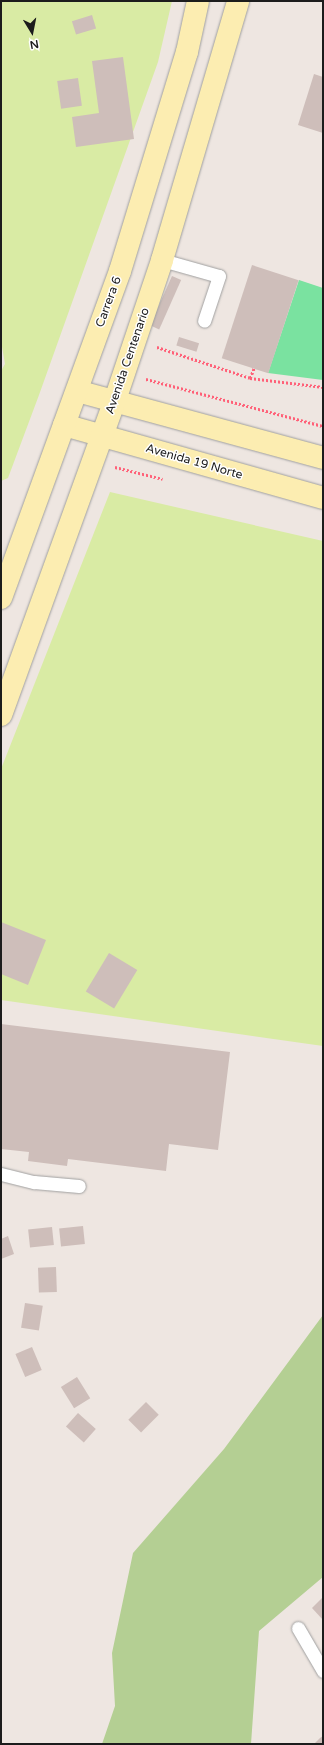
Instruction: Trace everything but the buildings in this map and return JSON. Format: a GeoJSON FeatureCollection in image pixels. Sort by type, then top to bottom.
{"type":"FeatureCollection","features":[{"type":"Feature","properties":{"kind":"main road","name":"Carrera 6"},"geometry":{"type":"LineString","coordinates":[[1,598],[120,271],[152,171],[186,52],[198,1]]}},
{"type":"Feature","properties":{"kind":"main road","name":"Avenida Centenario"},"geometry":{"type":"LineString","coordinates":[[1,715],[102,437],[162,260],[238,1]]}},
{"type":"Feature","properties":{"kind":"main road"},"geometry":{"type":"LineString","coordinates":[[77,391],[114,403],[323,458]]}},
{"type":"Feature","properties":{"kind":"main road","name":"Avenida 19 Norte"},"geometry":{"type":"LineString","coordinates":[[64,425],[102,437],[323,498]]}},
{"type":"Feature","properties":{"kind":"lane"},"geometry":{"type":"LineString","coordinates":[[162,260],[219,276],[204,321]]}},
{"type":"Feature","properties":{"kind":"lane"},"geometry":{"type":"LineString","coordinates":[[1,1174],[34,1182],[79,1186]]}},
{"type":"Feature","properties":{"kind":"lane"},"geometry":{"type":"LineString","coordinates":[[298,1628],[323,1671]]}},
{"type":"Feature","properties":{"kind":"path"},"geometry":{"type":"LineString","coordinates":[[135,340],[250,378],[323,387]]}},
{"type":"Feature","properties":{"kind":"path"},"geometry":{"type":"LineString","coordinates":[[250,378],[254,368]]}},
{"type":"Feature","properties":{"kind":"path"},"geometry":{"type":"LineString","coordinates":[[124,373],[323,426]]}},
{"type":"Feature","properties":{"kind":"green space"},"geometry":{"type":"Polygon","coordinates":[[[1,1],[172,1],[158,62],[8,478],[1,481],[1,371],[5,364],[1,341],[1,1]]]}},
{"type":"Feature","properties":{"kind":"green space"},"geometry":{"type":"Polygon","coordinates":[[[299,280],[323,288],[323,380],[268,373],[299,280]]]}},
{"type":"Feature","properties":{"kind":"green space"},"geometry":{"type":"Polygon","coordinates":[[[110,492],[323,541],[323,1046],[1,1000],[1,769],[110,492]]]}},
{"type":"Feature","properties":{"kind":"green space"},"geometry":{"type":"Polygon","coordinates":[[[323,1315],[323,1577],[259,1631],[251,1744],[102,1744],[115,1706],[112,1653],[133,1553],[224,1449],[323,1315]]]}}]}
